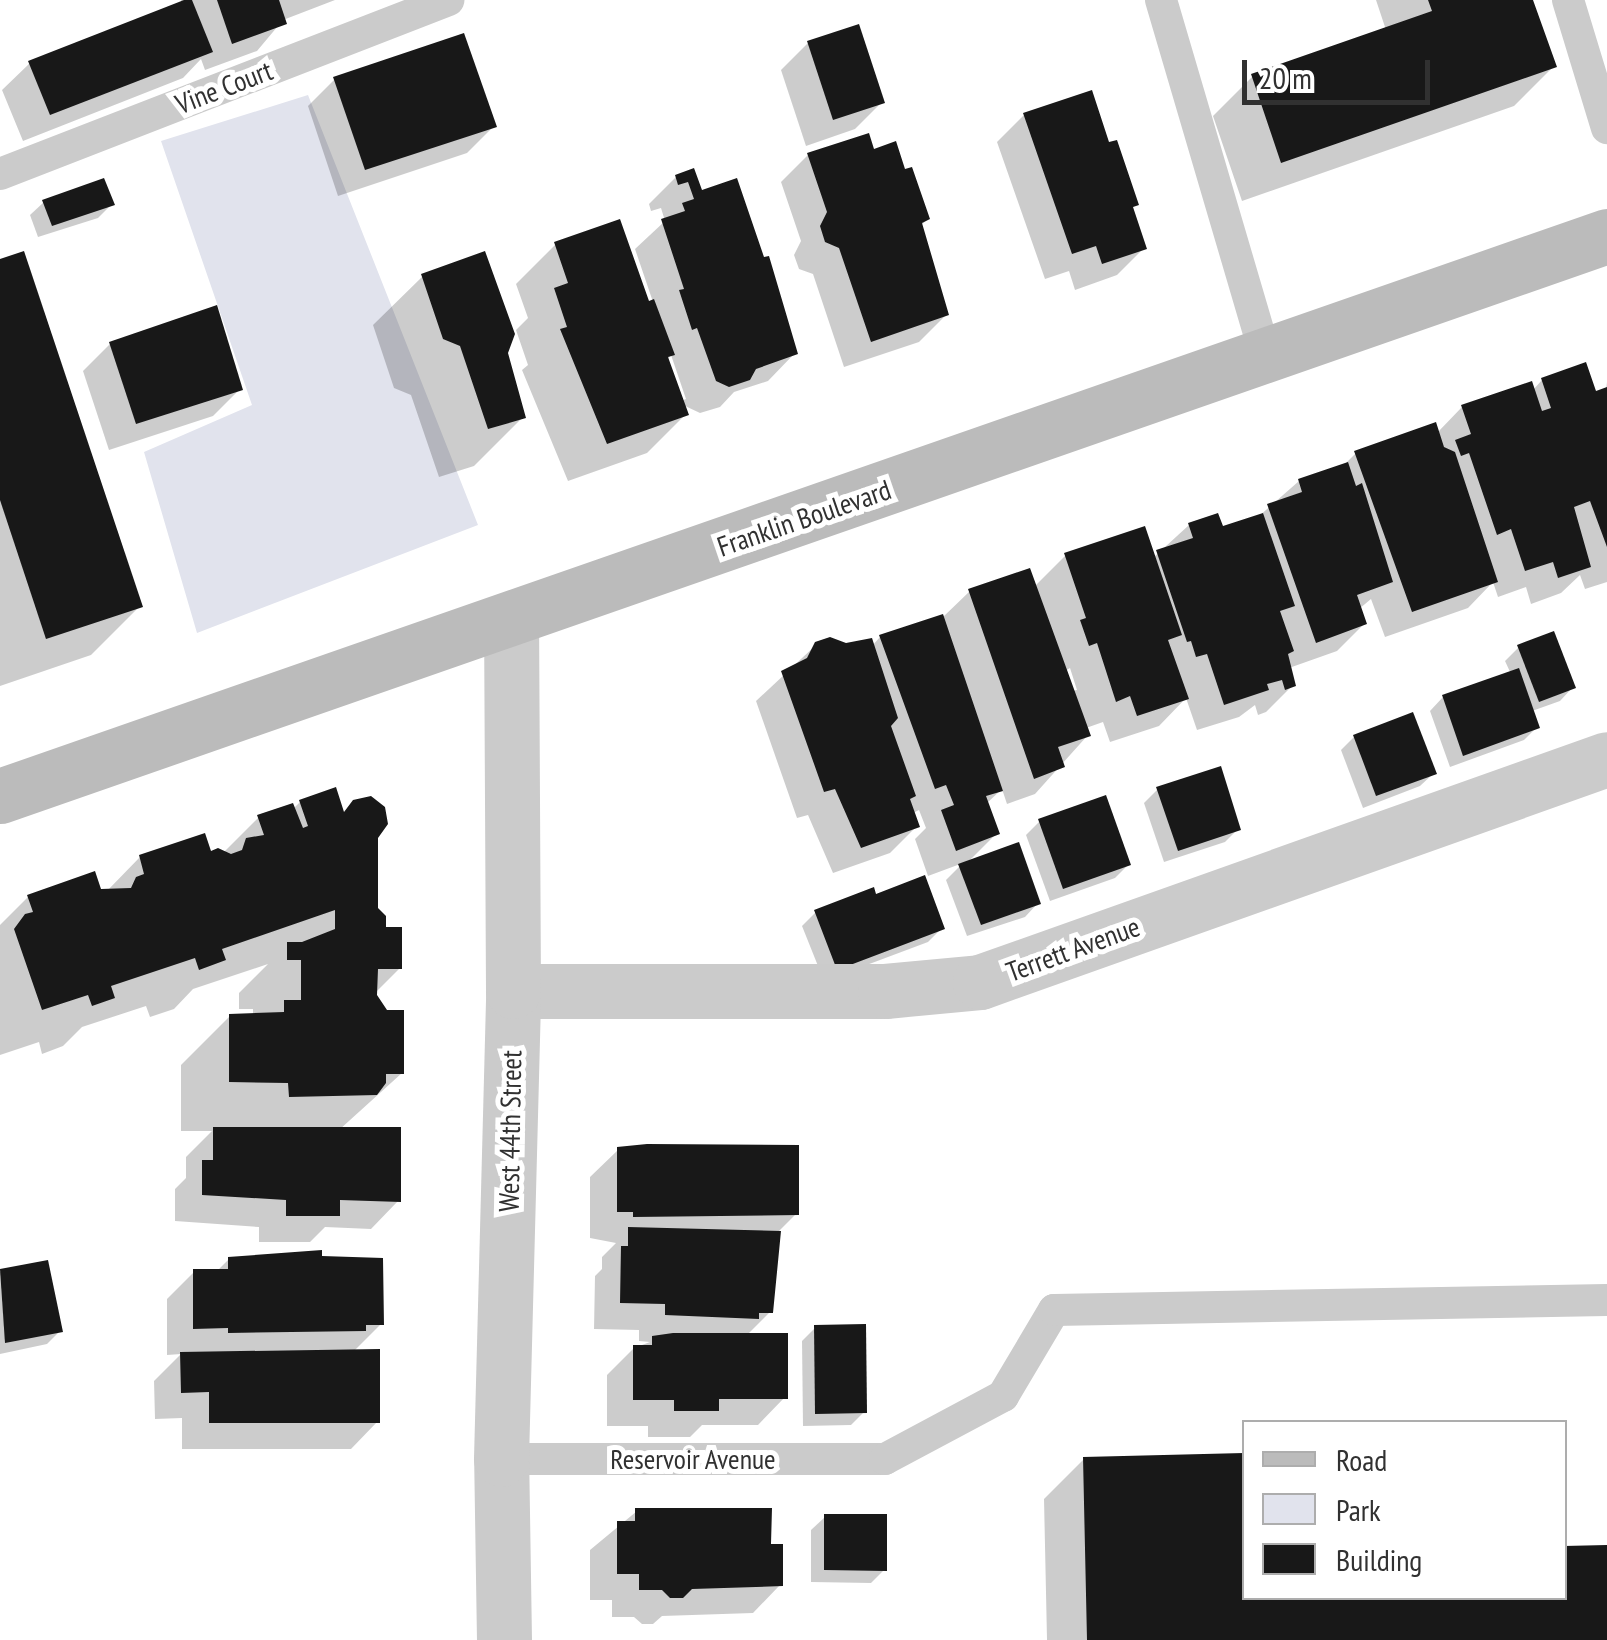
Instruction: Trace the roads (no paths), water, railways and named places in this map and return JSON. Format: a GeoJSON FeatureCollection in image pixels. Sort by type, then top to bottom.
{"type":"FeatureCollection","features":[{"type":"Feature","properties":{"kind":"street","name":"Franklin Boulevard"},"geometry":{"type":"LineString","coordinates":[[0,796],[1607,236]]}},
{"type":"Feature","properties":{"kind":"street","name":"West 44th Street"},"geometry":{"type":"LineString","coordinates":[[504,1640],[501,1459],[513,990],[511,621]]}},
{"type":"Feature","properties":{"kind":"street","name":"Terrett Avenue"},"geometry":{"type":"LineString","coordinates":[[513,990],[885,990],[980,982],[1607,760]]}},
{"type":"Feature","properties":{"kind":"lane","name":"Vine Court"},"geometry":{"type":"LineString","coordinates":[[0,174],[448,0]]}},
{"type":"Feature","properties":{"kind":"lane"},"geometry":{"type":"LineString","coordinates":[[1161,0],[1266,356]]}},
{"type":"Feature","properties":{"kind":"lane"},"geometry":{"type":"LineString","coordinates":[[1568,0],[1607,128]]}},
{"type":"Feature","properties":{"kind":"lane","name":"Reservoir Avenue"},"geometry":{"type":"LineString","coordinates":[[501,1459],[885,1459],[1004,1396],[1054,1310],[1607,1300]]}}]}
